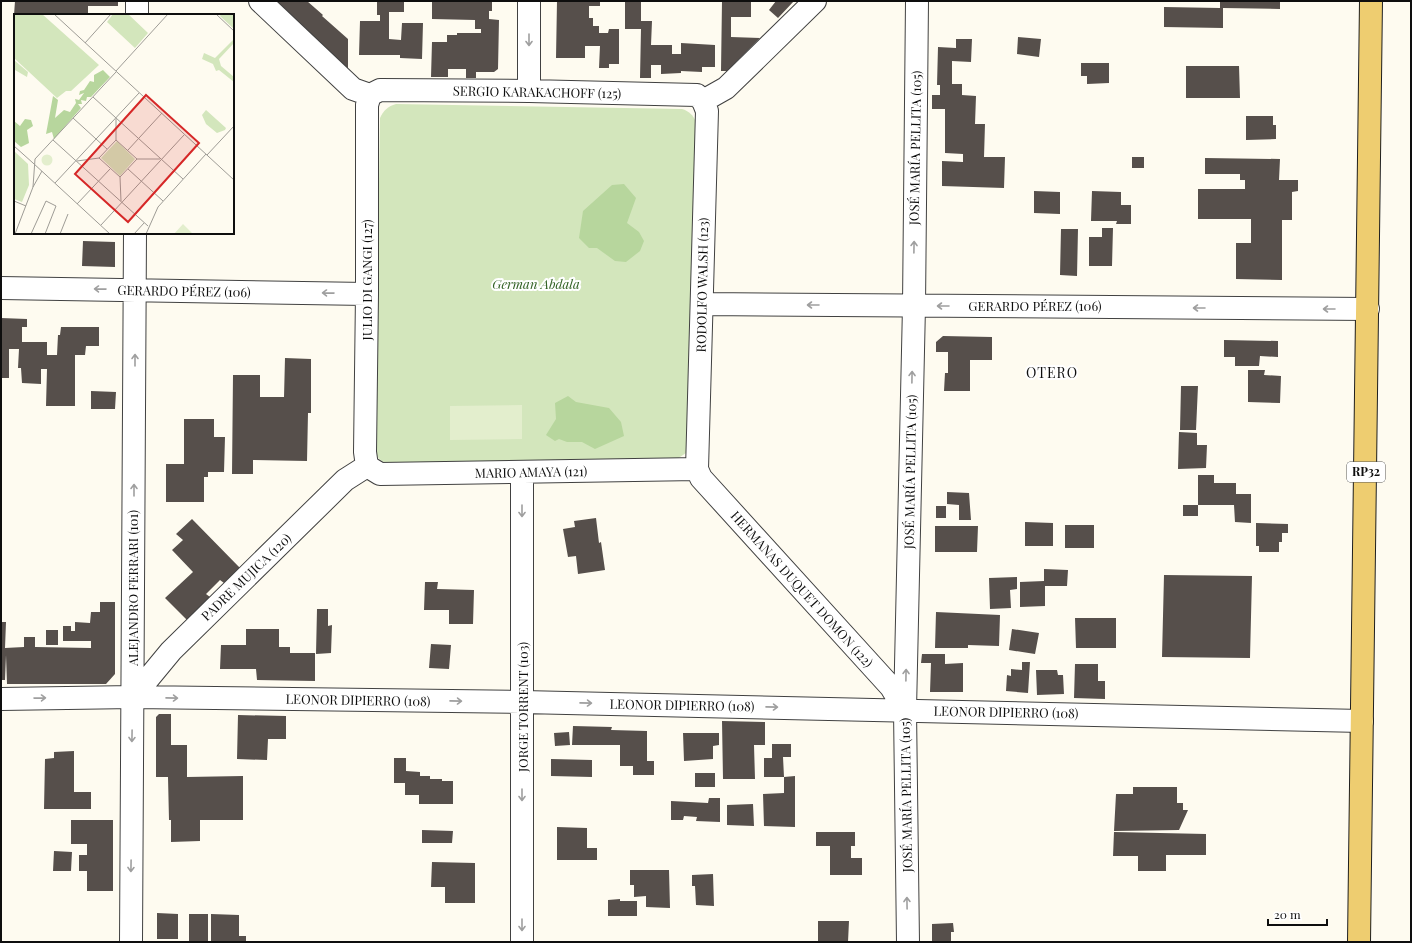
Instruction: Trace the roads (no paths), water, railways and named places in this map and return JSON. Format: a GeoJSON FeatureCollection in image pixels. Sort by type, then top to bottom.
{"type":"FeatureCollection","features":[{"type":"Feature","properties":{"kind":"main road","name":"RP32"},"geometry":{"type":"LineString","coordinates":[[1359,942],[1371,1]]}},
{"type":"Feature","properties":{"kind":"street"},"geometry":{"type":"LineString","coordinates":[[137,1],[137,14]]}},
{"type":"Feature","properties":{"kind":"street"},"geometry":{"type":"LineString","coordinates":[[260,1],[352,89],[370,95]]}},
{"type":"Feature","properties":{"kind":"street"},"geometry":{"type":"LineString","coordinates":[[529,1],[529,90]]}},
{"type":"Feature","properties":{"kind":"street"},"geometry":{"type":"LineString","coordinates":[[703,101],[726,88],[815,1]]}},
{"type":"Feature","properties":{"kind":"street","name":"JOSÉ MARÍA PELLITA (105)"},"geometry":{"type":"LineString","coordinates":[[908,942],[906,710],[914,306],[917,1]]}},
{"type":"Feature","properties":{"kind":"street","name":"SERGIO KARAKACHOFF (125)"},"geometry":{"type":"LineString","coordinates":[[370,95],[380,90],[529,90],[696,95],[703,101]]}},
{"type":"Feature","properties":{"kind":"street","name":"JULIO DI GANGI (127)"},"geometry":{"type":"LineString","coordinates":[[368,466],[365,452],[367,105],[370,95]]}},
{"type":"Feature","properties":{"kind":"street","name":"RODOLFO WALSH (123)"},"geometry":{"type":"LineString","coordinates":[[697,469],[707,111],[703,101]]}},
{"type":"Feature","properties":{"kind":"street","name":"ALEJANDRO FERRARI (101)"},"geometry":{"type":"LineString","coordinates":[[130,942],[133,697],[135,234]]}},
{"type":"Feature","properties":{"kind":"street","name":"GERARDO PÉREZ (106)"},"geometry":{"type":"LineString","coordinates":[[1,288],[367,294]]}},
{"type":"Feature","properties":{"kind":"street","name":"GERARDO PÉREZ (106)"},"geometry":{"type":"LineString","coordinates":[[702,304],[1368,309]]}},
{"type":"Feature","properties":{"kind":"street","name":"PADRE MUJICA (120)"},"geometry":{"type":"LineString","coordinates":[[133,697],[171,651],[346,480],[368,466]]}},
{"type":"Feature","properties":{"kind":"street","name":"MARIO AMAYA (121)"},"geometry":{"type":"LineString","coordinates":[[368,466],[380,474],[697,469]]}},
{"type":"Feature","properties":{"kind":"street","name":"HERMANAS DUQUET DOMON (122)"},"geometry":{"type":"LineString","coordinates":[[697,469],[701,478],[891,687],[906,710]]}},
{"type":"Feature","properties":{"kind":"street","name":"JORGE TORRENT (103)"},"geometry":{"type":"LineString","coordinates":[[522,472],[522,942]]}},
{"type":"Feature","properties":{"kind":"street","name":"LEONOR DIPIERRO (108)"},"geometry":{"type":"LineString","coordinates":[[1,699],[133,697],[523,702],[1362,721]]}},
{"type":"Feature","properties":{"kind":"district","name":"OTERO"},"geometry":{"type":"Point","coordinates":[1052,373]}},
{"type":"Feature","properties":{"kind":"park label","name":"German Abdala"},"geometry":{"type":"Point","coordinates":[536,284]}}]}
